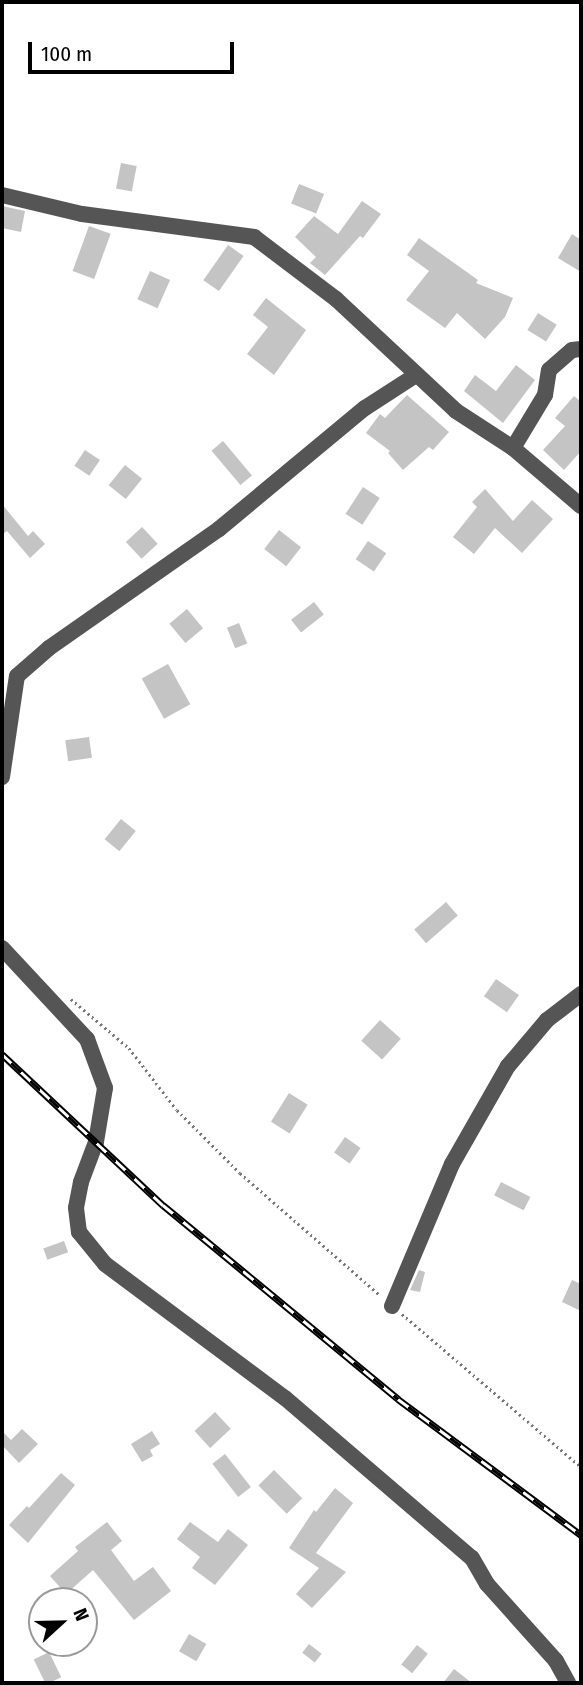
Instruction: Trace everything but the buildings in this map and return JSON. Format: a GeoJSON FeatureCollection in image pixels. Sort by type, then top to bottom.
{"type":"FeatureCollection","features":[{"type":"Feature","properties":{"kind":"street"},"geometry":{"type":"LineString","coordinates":[[2,195],[82,214],[254,237],[336,299],[456,411],[513,448],[581,506]]}},
{"type":"Feature","properties":{"kind":"street"},"geometry":{"type":"LineString","coordinates":[[513,448],[545,395],[549,370],[572,350],[581,349]]}},
{"type":"Feature","properties":{"kind":"street"},"geometry":{"type":"LineString","coordinates":[[2,777],[17,676],[49,648],[219,529],[365,408],[416,375]]}},
{"type":"Feature","properties":{"kind":"street"},"geometry":{"type":"LineString","coordinates":[[2,948],[87,1039],[105,1088],[96,1142],[81,1182],[76,1208],[79,1232],[105,1264],[285,1398],[426,1522],[472,1558],[486,1584],[556,1661],[568,1683]]}},
{"type":"Feature","properties":{"kind":"street"},"geometry":{"type":"LineString","coordinates":[[392,1306],[452,1164],[508,1066],[547,1020],[581,994]]}},
{"type":"Feature","properties":{"kind":"path"},"geometry":{"type":"LineString","coordinates":[[63,992],[129,1048],[177,1110],[240,1174],[581,1467]]}},
{"type":"Feature","properties":{"kind":"railway"},"geometry":{"type":"LineString","coordinates":[[2,1054],[163,1205],[398,1399],[581,1535]]}}]}
